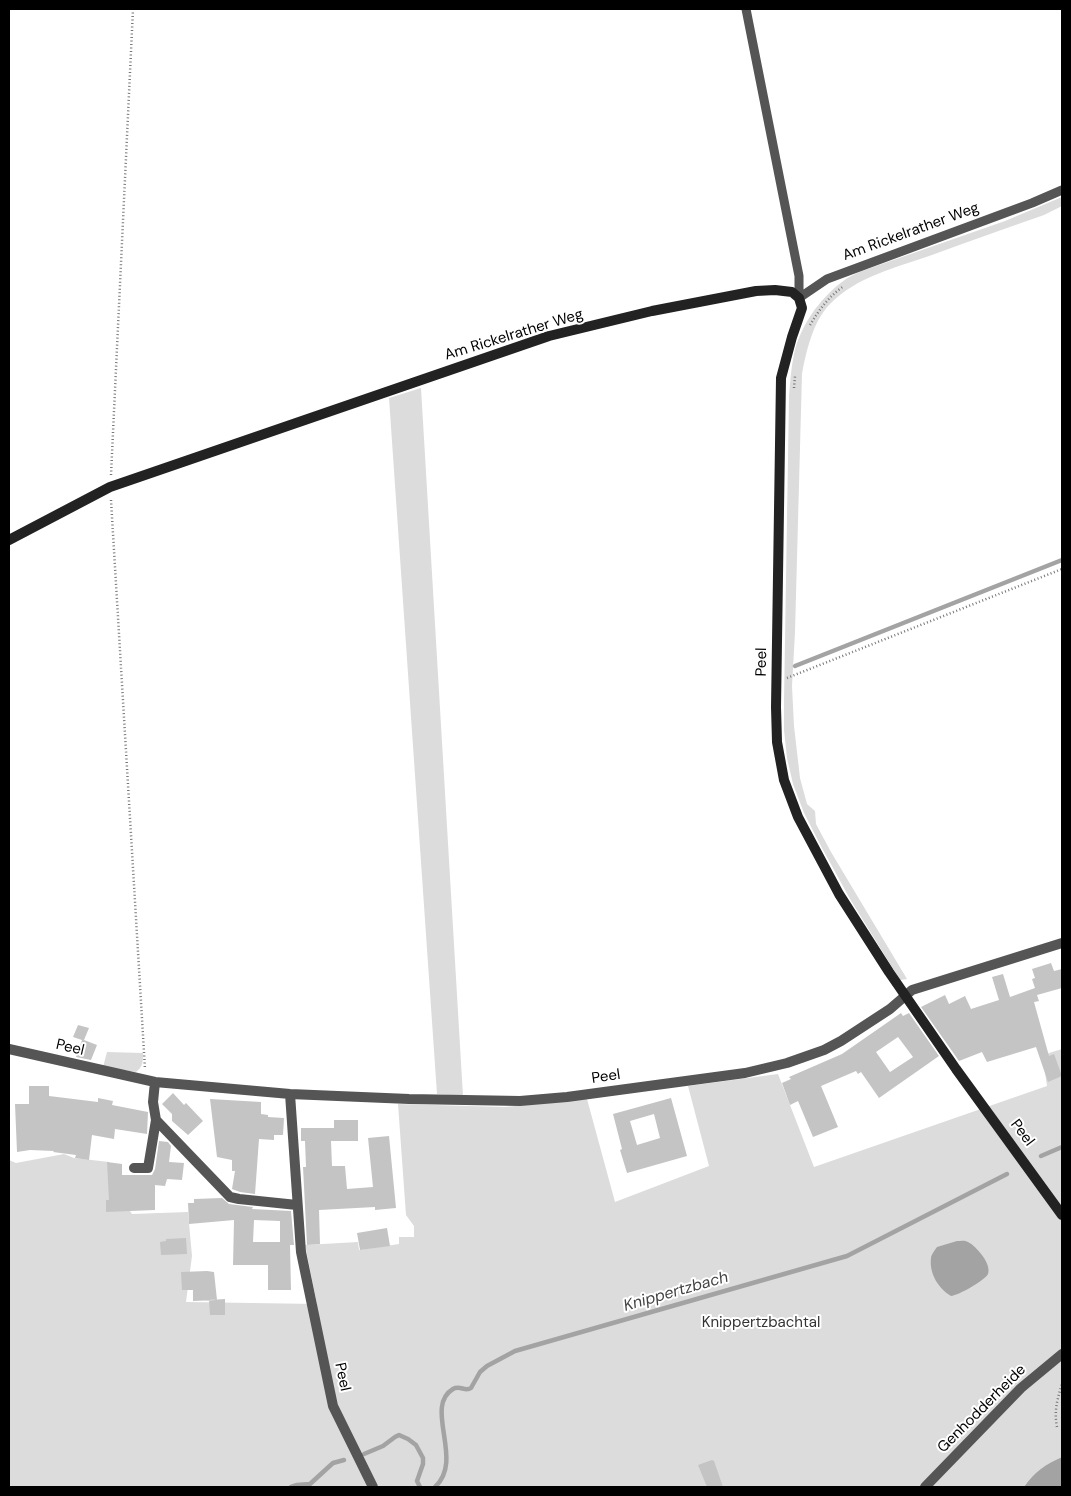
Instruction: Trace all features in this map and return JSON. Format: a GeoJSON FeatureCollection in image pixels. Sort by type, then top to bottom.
{"type":"FeatureCollection","features":[{"type":"Feature","properties":{"kind":"street","name":"Am Rickelrather Weg"},"geometry":{"type":"LineString","coordinates":[[9,540],[110,487],[549,336],[652,311],[756,291],[786,290],[799,298]]}},
{"type":"Feature","properties":{"kind":"street","name":"Peel"},"geometry":{"type":"LineString","coordinates":[[799,298],[802,304],[801,312],[792,336],[781,378],[776,682],[777,742],[784,780],[798,817],[839,894],[956,1069],[1037,1178],[1062,1215]]}},
{"type":"Feature","properties":{"kind":"street","name":"Peel"},"geometry":{"type":"LineString","coordinates":[[9,1049],[150,1082],[290,1094],[409,1099],[520,1101],[567,1097],[745,1072],[788,1063],[824,1050],[841,1041],[890,1009],[912,990],[1062,943]]}},
{"type":"Feature","properties":{"kind":"street"},"geometry":{"type":"LineString","coordinates":[[134,1168],[148,1168],[156,1120],[150,1082]]}},
{"type":"Feature","properties":{"kind":"street","name":"Peel"},"geometry":{"type":"LineString","coordinates":[[290,1094],[301,1252],[333,1406],[374,1487]]}},
{"type":"Feature","properties":{"kind":"street"},"geometry":{"type":"LineString","coordinates":[[156,1120],[230,1197],[297,1206]]}},
{"type":"Feature","properties":{"kind":"street","name":"Genhodderheide"},"geometry":{"type":"LineString","coordinates":[[925,1487],[1022,1388],[1062,1354]]}},
{"type":"Feature","properties":{"kind":"lane"},"geometry":{"type":"LineString","coordinates":[[746,9],[799,276],[799,298]]}},
{"type":"Feature","properties":{"kind":"lane","name":"Am Rickelrather Weg"},"geometry":{"type":"LineString","coordinates":[[799,298],[827,279],[1023,207],[1062,190]]}},
{"type":"Feature","properties":{"kind":"path"},"geometry":{"type":"LineString","coordinates":[[133,9],[110,487],[150,1082]]}},
{"type":"Feature","properties":{"kind":"path"},"geometry":{"type":"LineString","coordinates":[[808,329],[817,313],[828,300],[848,284]]}},
{"type":"Feature","properties":{"kind":"path"},"geometry":{"type":"LineString","coordinates":[[794,394],[795,375]]}},
{"type":"Feature","properties":{"kind":"path"},"geometry":{"type":"LineString","coordinates":[[776,682],[1062,569]]}},
{"type":"Feature","properties":{"kind":"path"},"geometry":{"type":"LineString","coordinates":[[789,669],[789,686]]}},
{"type":"Feature","properties":{"kind":"path"},"geometry":{"type":"LineString","coordinates":[[1057,1427],[1056,1400],[1062,1384]]}},
{"type":"Feature","properties":{"kind":"green space"},"geometry":{"type":"Polygon","coordinates":[[[1062,197],[1062,206],[1044,215],[878,274],[864,280],[840,295],[830,304],[819,319],[811,337],[802,374],[792,686],[800,778],[807,804],[815,811],[816,824],[907,979],[900,980],[850,899],[804,813],[793,784],[787,758],[784,730],[784,701],[789,397],[794,354],[801,334],[818,305],[849,277],[1005,221],[1062,197]]]}},
{"type":"Feature","properties":{"kind":"green space"},"geometry":{"type":"Polygon","coordinates":[[[421,388],[463,1096],[437,1094],[389,398],[421,388]]]}},
{"type":"Feature","properties":{"kind":"green space","name":"Knippertzbachtal"},"geometry":{"type":"Polygon","coordinates":[[[1062,1049],[1062,1457],[1041,1469],[1024,1487],[9,1487],[9,1160],[16,1163],[64,1154],[74,1158],[109,1162],[111,1183],[132,1214],[188,1212],[192,1256],[186,1302],[317,1304],[305,1245],[358,1242],[359,1250],[399,1244],[399,1237],[414,1237],[414,1226],[406,1215],[398,1104],[505,1107],[587,1099],[615,1202],[709,1166],[688,1086],[778,1074],[814,1167],[1047,1086],[1043,1059],[1049,1053],[1062,1049]]]}},
{"type":"Feature","properties":{"kind":"green space"},"geometry":{"type":"Polygon","coordinates":[[[107,1052],[143,1053],[143,1061],[136,1072],[103,1067],[107,1052]]]}},
{"type":"Feature","properties":{"kind":"shaded area"},"geometry":{"type":"Polygon","coordinates":[[[957,1241],[967,1241],[975,1247],[986,1261],[989,1270],[986,1277],[977,1284],[951,1296],[943,1289],[933,1275],[931,1258],[937,1247],[957,1241]]]}},
{"type":"Feature","properties":{"kind":"shaded area"},"geometry":{"type":"Polygon","coordinates":[[[1062,1457],[1062,1487],[1024,1487],[1041,1469],[1062,1457]]]}},
{"type":"Feature","properties":{"kind":"building"},"geometry":{"type":"Polygon","coordinates":[[[1051,963],[1054,971],[1062,969],[1062,988],[1037,995],[1039,1001],[1034,1002],[1049,1056],[1054,1054],[1062,1076],[1048,1082],[1036,1047],[987,1062],[982,1052],[959,1061],[921,1007],[945,995],[949,1004],[965,996],[971,1009],[999,1000],[992,977],[1003,974],[1010,997],[1035,988],[1032,979],[1035,978],[1032,969],[1051,963]]]}},
{"type":"Feature","properties":{"kind":"building"},"geometry":{"type":"Polygon","coordinates":[[[901,1013],[903,1016],[909,1013],[939,1056],[879,1098],[861,1072],[858,1074],[856,1071],[821,1086],[838,1127],[813,1137],[798,1101],[790,1105],[782,1083],[791,1079],[789,1077],[842,1054],[901,1013]],[[898,1037],[876,1052],[890,1072],[913,1057],[898,1037]]]}},
{"type":"Feature","properties":{"kind":"building"},"geometry":{"type":"Polygon","coordinates":[[[78,1025],[89,1028],[84,1040],[97,1045],[91,1060],[76,1057],[82,1040],[73,1037],[78,1025]]]}},
{"type":"Feature","properties":{"kind":"building"},"geometry":{"type":"Polygon","coordinates":[[[29,1086],[49,1086],[49,1096],[98,1102],[98,1098],[113,1101],[112,1105],[148,1112],[147,1134],[115,1129],[114,1139],[92,1135],[89,1160],[75,1158],[76,1155],[54,1151],[30,1150],[17,1152],[15,1104],[29,1104],[29,1086]]]}},
{"type":"Feature","properties":{"kind":"building"},"geometry":{"type":"Polygon","coordinates":[[[173,1093],[184,1105],[186,1103],[203,1121],[188,1135],[172,1121],[172,1114],[162,1104],[173,1093]]]}},
{"type":"Feature","properties":{"kind":"building"},"geometry":{"type":"Polygon","coordinates":[[[671,1098],[687,1156],[627,1173],[620,1150],[622,1149],[613,1114],[671,1098]],[[654,1114],[630,1121],[637,1145],[660,1138],[654,1114]]]}},
{"type":"Feature","properties":{"kind":"building"},"geometry":{"type":"Polygon","coordinates":[[[210,1099],[261,1102],[261,1114],[268,1115],[268,1117],[284,1118],[283,1135],[274,1135],[274,1140],[259,1139],[255,1194],[232,1189],[235,1171],[232,1171],[232,1160],[217,1157],[210,1099]]]}},
{"type":"Feature","properties":{"kind":"building"},"geometry":{"type":"Polygon","coordinates":[[[334,1120],[358,1120],[358,1141],[331,1141],[332,1166],[345,1166],[347,1189],[373,1187],[368,1138],[389,1136],[396,1208],[375,1210],[375,1207],[319,1210],[320,1244],[307,1245],[303,1167],[306,1167],[305,1141],[301,1141],[301,1128],[334,1128],[334,1120]]]}},
{"type":"Feature","properties":{"kind":"building"},"geometry":{"type":"Polygon","coordinates":[[[159,1141],[168,1142],[171,1146],[169,1162],[184,1163],[182,1180],[167,1179],[165,1186],[155,1185],[155,1210],[106,1212],[106,1200],[109,1200],[107,1162],[122,1164],[122,1175],[152,1175],[155,1169],[159,1141]]]}},
{"type":"Feature","properties":{"kind":"building"},"geometry":{"type":"Polygon","coordinates":[[[222,1198],[229,1204],[253,1207],[252,1209],[291,1211],[294,1245],[290,1245],[291,1290],[268,1290],[268,1265],[233,1265],[234,1220],[189,1224],[188,1203],[194,1203],[194,1199],[222,1198]],[[254,1220],[253,1242],[280,1242],[280,1221],[254,1220]]]}},
{"type":"Feature","properties":{"kind":"building"},"geometry":{"type":"Polygon","coordinates":[[[387,1228],[390,1246],[360,1250],[357,1233],[387,1228]]]}},
{"type":"Feature","properties":{"kind":"building"},"geometry":{"type":"Polygon","coordinates":[[[186,1238],[187,1254],[161,1255],[160,1242],[166,1241],[166,1239],[186,1238]]]}},
{"type":"Feature","properties":{"kind":"building"},"geometry":{"type":"Polygon","coordinates":[[[181,1272],[214,1272],[217,1300],[193,1301],[193,1290],[182,1290],[181,1272]]]}},
{"type":"Feature","properties":{"kind":"building"},"geometry":{"type":"Polygon","coordinates":[[[225,1299],[225,1315],[210,1315],[209,1300],[225,1299]]]}},
{"type":"Feature","properties":{"kind":"building"},"geometry":{"type":"Polygon","coordinates":[[[712,1460],[723,1487],[707,1487],[698,1465],[712,1460]]]}},
{"type":"Feature","properties":{"kind":"waterway"},"geometry":{"type":"LineString","coordinates":[[795,666],[1062,560]]}},
{"type":"Feature","properties":{"kind":"waterway","name":"Knippertzbach"},"geometry":{"type":"LineString","coordinates":[[1041,1156],[1062,1147]]}},
{"type":"Feature","properties":{"kind":"waterway","name":"Knippertzbach"},"geometry":{"type":"LineString","coordinates":[[435,1487],[443,1476],[446,1463],[442,1421],[442,1408],[445,1397],[453,1389],[471,1388],[480,1372],[487,1366],[515,1351],[847,1256],[1007,1174]]}},
{"type":"Feature","properties":{"kind":"waterway","name":"Knippertzbach"},"geometry":{"type":"LineString","coordinates":[[364,1454],[383,1446],[399,1435],[408,1439],[416,1445],[423,1458],[423,1464],[417,1481],[420,1487]]}},
{"type":"Feature","properties":{"kind":"waterway","name":"Knippertzbach"},"geometry":{"type":"LineString","coordinates":[[291,1487],[310,1484],[333,1463],[344,1460]]}}]}
